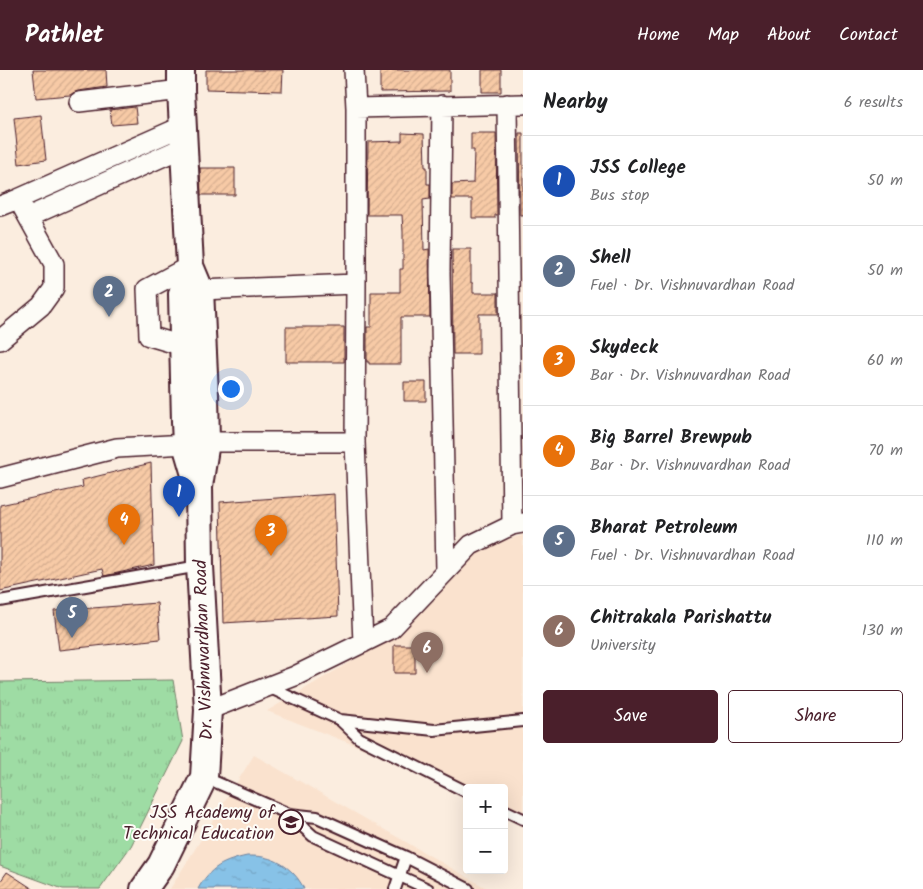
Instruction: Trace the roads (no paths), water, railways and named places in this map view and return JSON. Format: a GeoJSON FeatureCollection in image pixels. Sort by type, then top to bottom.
{"type":"FeatureCollection","features":[{"type":"Feature","properties":{"kind":"main road","name":"Dr. Vishnuvardhan Road"},"geometry":{"type":"LineString","coordinates":[[144,889],[161,865],[204,777],[208,710],[200,566],[199,486],[181,80]]}},
{"type":"Feature","properties":{"kind":"main road","name":"Dr. Vishnuvardhan Road"},"geometry":{"type":"LineString","coordinates":[[191,292],[183,346],[196,443]]}},
{"type":"Feature","properties":{"kind":"street"},"geometry":{"type":"LineString","coordinates":[[354,70],[356,108],[355,442],[363,643]]}},
{"type":"Feature","properties":{"kind":"street"},"geometry":{"type":"LineString","coordinates":[[79,102],[181,80]]}},
{"type":"Feature","properties":{"kind":"street"},"geometry":{"type":"LineString","coordinates":[[208,710],[295,676],[392,629],[471,545],[517,524],[515,104],[356,108]]}},
{"type":"Feature","properties":{"kind":"street"},"geometry":{"type":"LineString","coordinates":[[442,105],[440,272],[446,571]]}},
{"type":"Feature","properties":{"kind":"street"},"geometry":{"type":"LineString","coordinates":[[0,206],[184,136]]}},
{"type":"Feature","properties":{"kind":"street"},"geometry":{"type":"LineString","coordinates":[[28,217],[184,136]]}},
{"type":"Feature","properties":{"kind":"street"},"geometry":{"type":"LineString","coordinates":[[0,340],[41,306],[54,288],[54,264],[18,199]]}},
{"type":"Feature","properties":{"kind":"street"},"geometry":{"type":"LineString","coordinates":[[183,346],[150,336],[147,289],[190,266]]}},
{"type":"Feature","properties":{"kind":"street"},"geometry":{"type":"LineString","coordinates":[[191,292],[356,284]]}},
{"type":"Feature","properties":{"kind":"street"},"geometry":{"type":"LineString","coordinates":[[0,478],[116,448],[196,443],[355,442]]}},
{"type":"Feature","properties":{"kind":"lane"},"geometry":{"type":"LineString","coordinates":[[0,601],[200,566]]}},
{"type":"Feature","properties":{"kind":"lane"},"geometry":{"type":"LineString","coordinates":[[267,687],[340,720],[434,730],[523,721]]}},
{"type":"Feature","properties":{"kind":"lane"},"geometry":{"type":"LineString","coordinates":[[340,720],[359,738],[463,790]]}},
{"type":"Feature","properties":{"kind":"lane"},"geometry":{"type":"LineString","coordinates":[[204,777],[289,814],[317,817],[406,857],[468,889]]}},
{"type":"Feature","properties":{"kind":"lane"},"geometry":{"type":"LineString","coordinates":[[508,812],[523,819]]}},
{"type":"Feature","properties":{"kind":"lane"},"geometry":{"type":"LineString","coordinates":[[289,814],[313,836],[428,889]]}},
{"type":"Feature","properties":{"kind":"lane"},"geometry":{"type":"LineString","coordinates":[[395,889],[406,857]]}},
{"type":"Feature","properties":{"kind":"water"},"geometry":{"type":"Polygon","coordinates":[[[247,856],[263,857],[282,864],[293,873],[304,889],[198,889],[207,875],[218,866],[247,856]]]}},
{"type":"Feature","properties":{"kind":"place","name":"Shell"},"geometry":{"type":"Point","coordinates":[109,317]}},
{"type":"Feature","properties":{"kind":"place","name":"JSS College"},"geometry":{"type":"Point","coordinates":[179,517]}},
{"type":"Feature","properties":{"kind":"place","name":"Big Barrel Brewpub"},"geometry":{"type":"Point","coordinates":[124,545]}},
{"type":"Feature","properties":{"kind":"place","name":"Skydeck"},"geometry":{"type":"Point","coordinates":[271,556]}},
{"type":"Feature","properties":{"kind":"place","name":"Bharat Petroleum"},"geometry":{"type":"Point","coordinates":[72,638]}},
{"type":"Feature","properties":{"kind":"place","name":"Chitrakala Parishattu"},"geometry":{"type":"Point","coordinates":[427,673]}},
{"type":"Feature","properties":{"kind":"place","name":"JSS Academy of Technical Education"},"geometry":{"type":"Point","coordinates":[291,822]}}]}
